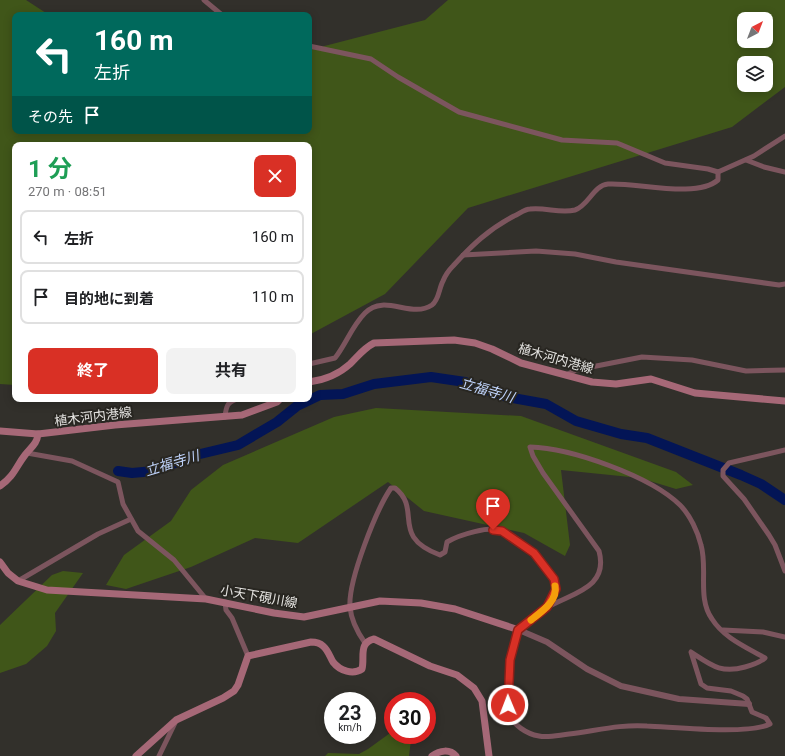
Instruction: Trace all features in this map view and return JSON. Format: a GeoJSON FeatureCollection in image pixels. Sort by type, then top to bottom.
{"type":"FeatureCollection","features":[{"type":"Feature","properties":{"kind":"main road","name":"植木河内港線"},"geometry":{"type":"LineString","coordinates":[[312,381],[332,376],[342,370],[365,348],[374,343],[446,340],[475,343],[492,349],[521,363],[592,382],[616,384],[651,379],[695,393],[785,401]]}},
{"type":"Feature","properties":{"kind":"main road","name":"植木河内港線"},"geometry":{"type":"LineString","coordinates":[[0,431],[38,434],[121,424],[225,417],[242,415],[276,402]]}},
{"type":"Feature","properties":{"kind":"main road"},"geometry":{"type":"LineString","coordinates":[[0,486],[10,479],[27,453],[35,445],[38,434]]}},
{"type":"Feature","properties":{"kind":"main road","name":"小天下硯川線"},"geometry":{"type":"LineString","coordinates":[[0,562],[8,573],[18,581],[47,590],[206,599],[274,613],[304,616],[380,601],[421,603],[455,609],[518,630]]}},
{"type":"Feature","properties":{"kind":"main road"},"geometry":{"type":"LineString","coordinates":[[136,756],[176,720],[224,698],[234,691],[241,678],[248,656],[311,642],[318,643],[324,646],[334,662],[340,668],[349,672],[357,672],[362,669],[364,662],[363,648],[365,643],[374,639],[381,641],[430,666],[457,675],[474,688],[482,701],[489,756]]}},
{"type":"Feature","properties":{"kind":"main road"},"geometry":{"type":"LineString","coordinates":[[432,756],[444,751],[453,752],[456,756]]}},
{"type":"Feature","properties":{"kind":"street"},"geometry":{"type":"LineString","coordinates":[[204,0],[218,12]]}},
{"type":"Feature","properties":{"kind":"street"},"geometry":{"type":"LineString","coordinates":[[312,47],[371,59],[398,77],[458,112],[562,140],[617,143],[665,163],[708,168],[718,172],[746,160],[785,136]]}},
{"type":"Feature","properties":{"kind":"street"},"geometry":{"type":"LineString","coordinates":[[746,160],[764,167],[785,172]]}},
{"type":"Feature","properties":{"kind":"street"},"geometry":{"type":"LineString","coordinates":[[312,363],[335,358],[366,313],[378,305],[388,304],[419,309],[432,305],[436,300],[443,280],[463,255],[480,238],[528,208],[565,212],[581,208],[598,190],[606,184],[660,188],[708,186],[718,180],[718,172]]}},
{"type":"Feature","properties":{"kind":"street"},"geometry":{"type":"LineString","coordinates":[[463,255],[536,251],[575,254],[616,262],[778,285],[785,284]]}},
{"type":"Feature","properties":{"kind":"street"},"geometry":{"type":"LineString","coordinates":[[565,375],[576,370],[642,357],[692,360],[746,371],[785,370]]}},
{"type":"Feature","properties":{"kind":"street"},"geometry":{"type":"LineString","coordinates":[[225,417],[226,408],[229,402]]}},
{"type":"Feature","properties":{"kind":"street"},"geometry":{"type":"LineString","coordinates":[[530,447],[545,447],[571,454],[633,475],[655,486],[681,506],[695,529],[701,545],[704,560],[704,600],[712,620],[729,638],[765,658],[752,666],[736,670],[723,670],[691,652],[701,684],[707,688],[731,691],[743,696],[747,699],[752,712],[766,718],[770,724],[767,726],[714,729],[623,726],[554,736],[533,734],[515,723],[510,714],[508,697],[510,660],[518,630],[547,607],[583,590],[591,584],[600,571],[601,560],[599,551],[543,473],[533,456],[530,447]]}},
{"type":"Feature","properties":{"kind":"street"},"geometry":{"type":"LineString","coordinates":[[785,450],[729,463],[723,470],[723,476],[744,499],[775,545],[785,571]]}},
{"type":"Feature","properties":{"kind":"street"},"geometry":{"type":"LineString","coordinates":[[27,453],[72,461],[115,480],[119,484],[121,500],[138,531],[174,560],[206,599]]}},
{"type":"Feature","properties":{"kind":"street"},"geometry":{"type":"LineString","coordinates":[[365,643],[358,633],[350,607],[350,592],[368,535],[384,498],[391,488],[395,488],[402,493],[406,501],[413,538],[428,550],[440,554],[445,552],[447,542],[453,538],[484,530],[502,531],[534,553],[554,579],[556,589],[547,607]]}},
{"type":"Feature","properties":{"kind":"street"},"geometry":{"type":"LineString","coordinates":[[18,581],[98,534],[131,519]]}},
{"type":"Feature","properties":{"kind":"street"},"geometry":{"type":"LineString","coordinates":[[225,602],[226,610],[232,618],[248,656]]}},
{"type":"Feature","properties":{"kind":"street"},"geometry":{"type":"LineString","coordinates":[[518,630],[547,642],[588,669],[622,686],[679,699],[749,704]]}},
{"type":"Feature","properties":{"kind":"street"},"geometry":{"type":"LineString","coordinates":[[723,630],[762,632],[785,637]]}},
{"type":"Feature","properties":{"kind":"street"},"geometry":{"type":"LineString","coordinates":[[159,756],[176,720]]}},
{"type":"Feature","properties":{"kind":"green space"},"geometry":{"type":"Polygon","coordinates":[[[0,0],[26,0],[44,12],[12,12],[12,134],[312,134],[312,49],[425,20],[448,0],[785,0],[785,87],[732,127],[468,208],[385,294],[312,333],[312,142],[12,142],[12,385],[0,384],[0,0]]]}},
{"type":"Feature","properties":{"kind":"green space"},"geometry":{"type":"Polygon","coordinates":[[[376,408],[521,416],[676,472],[693,485],[676,489],[640,478],[561,470],[570,545],[565,556],[524,533],[424,511],[388,482],[298,543],[255,538],[191,567],[126,589],[106,585],[124,555],[171,521],[191,490],[223,465],[334,417],[376,408]]]}},
{"type":"Feature","properties":{"kind":"green space"},"geometry":{"type":"Polygon","coordinates":[[[63,571],[83,573],[55,613],[56,631],[47,646],[26,664],[0,673],[0,625],[52,575],[63,571]]]}},
{"type":"Feature","properties":{"kind":"green space"},"geometry":{"type":"Polygon","coordinates":[[[384,737],[384,744],[410,744],[409,756],[325,756],[328,753],[359,754],[384,737]]]}},
{"type":"Feature","properties":{"kind":"waterway","name":"立福寺川"},"geometry":{"type":"LineString","coordinates":[[312,399],[320,395],[343,394],[374,384],[431,377],[465,382],[507,397],[546,404],[576,421],[621,434],[647,438],[741,475],[761,484],[785,500]]}},
{"type":"Feature","properties":{"kind":"waterway","name":"立福寺川"},"geometry":{"type":"LineString","coordinates":[[118,471],[132,473],[154,471],[196,455],[238,445],[277,422],[297,406],[305,402]]}},
{"type":"Feature","properties":{"kind":"slow traffic"},"geometry":{"type":"LineString","coordinates":[[531,620],[547,607],[555,595],[555,586]]}},
{"type":"Feature","properties":{"kind":"route"},"geometry":{"type":"LineString","coordinates":[[493,530],[502,531],[534,553],[554,579],[556,589],[555,595],[547,607],[518,630],[516,643],[510,660],[508,705]]}}]}
